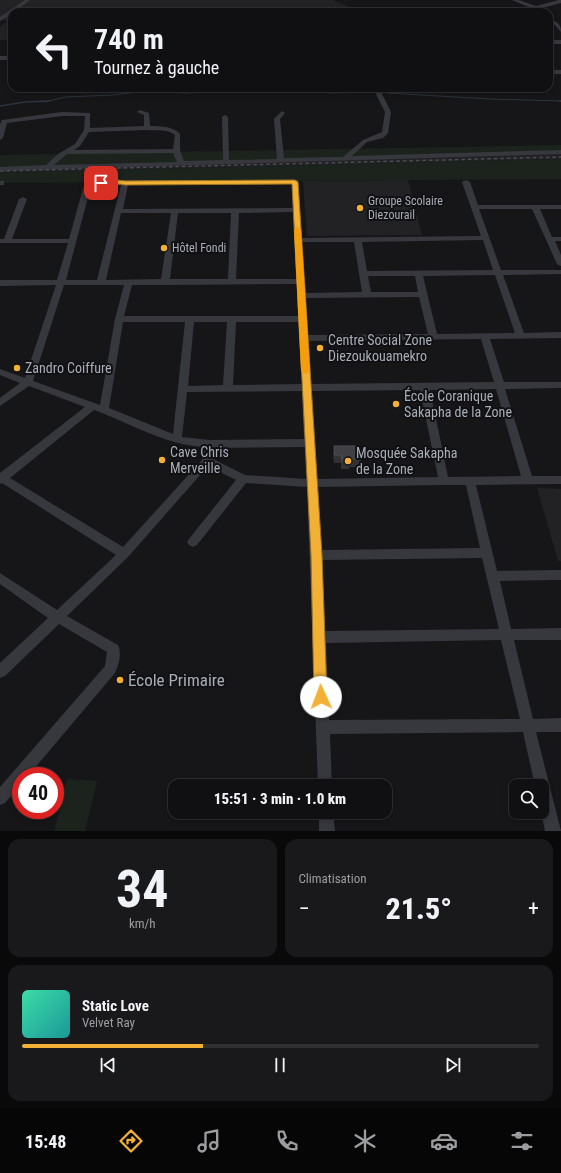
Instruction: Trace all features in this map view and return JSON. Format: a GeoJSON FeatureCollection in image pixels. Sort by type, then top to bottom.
{"type":"FeatureCollection","features":[{"type":"Feature","properties":{"kind":"street"},"geometry":{"type":"LineString","coordinates":[[17,8],[28,0]]}},
{"type":"Feature","properties":{"kind":"street"},"geometry":{"type":"LineString","coordinates":[[514,0],[536,8],[561,1]]}},
{"type":"Feature","properties":{"kind":"street"},"geometry":{"type":"LineString","coordinates":[[546,5],[561,5]]}},
{"type":"Feature","properties":{"kind":"street"},"geometry":{"type":"LineString","coordinates":[[559,24],[561,30]]}},
{"type":"Feature","properties":{"kind":"street"},"geometry":{"type":"LineString","coordinates":[[332,163],[346,158],[364,142],[385,133],[388,112],[379,92]]}},
{"type":"Feature","properties":{"kind":"street"},"geometry":{"type":"LineString","coordinates":[[140,112],[147,114],[147,129]]}},
{"type":"Feature","properties":{"kind":"street"},"geometry":{"type":"LineString","coordinates":[[281,160],[277,119],[282,113]]}},
{"type":"Feature","properties":{"kind":"street"},"geometry":{"type":"LineString","coordinates":[[0,138],[4,122],[62,114],[88,114],[87,130],[78,145],[60,155],[48,168]]}},
{"type":"Feature","properties":{"kind":"street"},"geometry":{"type":"LineString","coordinates":[[225,117],[226,162]]}},
{"type":"Feature","properties":{"kind":"street"},"geometry":{"type":"LineString","coordinates":[[87,130],[166,129],[174,131],[178,135],[175,146],[176,155],[182,164]]}},
{"type":"Feature","properties":{"kind":"street"},"geometry":{"type":"LineString","coordinates":[[67,152],[176,151]]}},
{"type":"Feature","properties":{"kind":"street"},"geometry":{"type":"LineString","coordinates":[[0,169],[561,152]]}},
{"type":"Feature","properties":{"kind":"street"},"geometry":{"type":"LineString","coordinates":[[0,402],[28,382],[61,282],[88,185],[115,182],[295,182],[316,555],[325,779]]}},
{"type":"Feature","properties":{"kind":"street"},"geometry":{"type":"LineString","coordinates":[[466,182],[520,335]]}},
{"type":"Feature","properties":{"kind":"street"},"geometry":{"type":"LineString","coordinates":[[102,282],[125,183]]}},
{"type":"Feature","properties":{"kind":"street"},"geometry":{"type":"LineString","coordinates":[[23,199],[4,241],[73,241]]}},
{"type":"Feature","properties":{"kind":"street"},"geometry":{"type":"LineString","coordinates":[[535,207],[561,264]]}},
{"type":"Feature","properties":{"kind":"street"},"geometry":{"type":"LineString","coordinates":[[475,208],[561,207]]}},
{"type":"Feature","properties":{"kind":"street"},"geometry":{"type":"LineString","coordinates":[[232,281],[235,210]]}},
{"type":"Feature","properties":{"kind":"street"},"geometry":{"type":"LineString","coordinates":[[118,211],[296,210]]}},
{"type":"Feature","properties":{"kind":"street"},"geometry":{"type":"LineString","coordinates":[[165,282],[175,211]]}},
{"type":"Feature","properties":{"kind":"street"},"geometry":{"type":"LineString","coordinates":[[298,240],[486,238]]}},
{"type":"Feature","properties":{"kind":"street"},"geometry":{"type":"LineString","coordinates":[[550,239],[561,239]]}},
{"type":"Feature","properties":{"kind":"street"},"geometry":{"type":"LineString","coordinates":[[358,240],[367,295]]}},
{"type":"Feature","properties":{"kind":"street"},"geometry":{"type":"LineString","coordinates":[[364,274],[561,272]]}},
{"type":"Feature","properties":{"kind":"street"},"geometry":{"type":"LineString","coordinates":[[418,273],[433,336]]}},
{"type":"Feature","properties":{"kind":"street"},"geometry":{"type":"LineString","coordinates":[[0,283],[300,281]]}},
{"type":"Feature","properties":{"kind":"street"},"geometry":{"type":"LineString","coordinates":[[104,410],[119,319],[129,282]]}},
{"type":"Feature","properties":{"kind":"street"},"geometry":{"type":"LineString","coordinates":[[301,296],[423,294]]}},
{"type":"Feature","properties":{"kind":"street"},"geometry":{"type":"LineString","coordinates":[[119,319],[303,319]]}},
{"type":"Feature","properties":{"kind":"street"},"geometry":{"type":"LineString","coordinates":[[176,440],[190,319]]}},
{"type":"Feature","properties":{"kind":"street"},"geometry":{"type":"LineString","coordinates":[[228,388],[232,319]]}},
{"type":"Feature","properties":{"kind":"street"},"geometry":{"type":"LineString","coordinates":[[304,338],[561,335]]}},
{"type":"Feature","properties":{"kind":"street"},"geometry":{"type":"LineString","coordinates":[[485,336],[528,481]]}},
{"type":"Feature","properties":{"kind":"street"},"geometry":{"type":"LineString","coordinates":[[0,372],[104,410],[176,440],[191,443],[210,444],[310,443]]}},
{"type":"Feature","properties":{"kind":"street"},"geometry":{"type":"LineString","coordinates":[[182,389],[561,385]]}},
{"type":"Feature","properties":{"kind":"street"},"geometry":{"type":"LineString","coordinates":[[424,386],[444,482]]}},
{"type":"Feature","properties":{"kind":"street"},"geometry":{"type":"LineString","coordinates":[[93,406],[1,479],[124,554]]}},
{"type":"Feature","properties":{"kind":"street"},"geometry":{"type":"LineString","coordinates":[[0,672],[124,554],[207,461],[210,444]]}},
{"type":"Feature","properties":{"kind":"street"},"geometry":{"type":"LineString","coordinates":[[207,461],[243,479],[312,484],[561,480]]}},
{"type":"Feature","properties":{"kind":"street"},"geometry":{"type":"LineString","coordinates":[[193,542],[243,479]]}},
{"type":"Feature","properties":{"kind":"street"},"geometry":{"type":"LineString","coordinates":[[470,481],[553,831]]}},
{"type":"Feature","properties":{"kind":"street"},"geometry":{"type":"LineString","coordinates":[[316,555],[487,553]]}},
{"type":"Feature","properties":{"kind":"street"},"geometry":{"type":"LineString","coordinates":[[493,576],[561,575]]}},
{"type":"Feature","properties":{"kind":"street"},"geometry":{"type":"LineString","coordinates":[[0,578],[57,617],[113,649],[113,660],[110,670],[0,798]]}},
{"type":"Feature","properties":{"kind":"street"},"geometry":{"type":"LineString","coordinates":[[319,637],[561,634]]}},
{"type":"Feature","properties":{"kind":"street"},"geometry":{"type":"LineString","coordinates":[[322,727],[561,725]]}},
{"type":"Feature","properties":{"kind":"street"},"geometry":{"type":"LineString","coordinates":[[326,819],[327,831]]}},
{"type":"Feature","properties":{"kind":"shaded area"},"geometry":{"type":"Polygon","coordinates":[[[0,0],[333,0],[352,8],[8,8],[8,21],[0,20],[0,0]]]}},
{"type":"Feature","properties":{"kind":"shaded area"},"geometry":{"type":"Polygon","coordinates":[[[8,21],[8,40],[0,40],[0,27],[8,21]]]}},
{"type":"Feature","properties":{"kind":"shaded area"},"geometry":{"type":"Polygon","coordinates":[[[561,145],[561,153],[0,167],[0,155],[561,145]]]}},
{"type":"Feature","properties":{"kind":"shaded area"},"geometry":{"type":"Polygon","coordinates":[[[561,153],[561,159],[0,173],[0,167],[561,153]]]}},
{"type":"Feature","properties":{"kind":"shaded area"},"geometry":{"type":"Polygon","coordinates":[[[561,159],[561,179],[0,183],[0,173],[561,159]]]}},
{"type":"Feature","properties":{"kind":"shaded area","name":"Groupe Scolaire Diezourail"},"geometry":{"type":"Polygon","coordinates":[[[408,180],[422,235],[307,236],[303,181],[408,180]]]}},
{"type":"Feature","properties":{"kind":"shaded area"},"geometry":{"type":"Polygon","coordinates":[[[537,488],[561,489],[561,561],[558,561],[537,488]]]}},
{"type":"Feature","properties":{"kind":"shaded area"},"geometry":{"type":"Polygon","coordinates":[[[67,779],[97,781],[85,831],[54,831],[57,819],[64,819],[64,791],[67,779]]]}},
{"type":"Feature","properties":{"kind":"building"},"geometry":{"type":"Polygon","coordinates":[[[334,446],[359,446],[361,459],[349,459],[350,461],[342,461],[341,455],[335,455],[334,446]]]}},
{"type":"Feature","properties":{"kind":"waterway"},"geometry":{"type":"LineString","coordinates":[[48,101],[66,97],[113,95],[138,92]]}},
{"type":"Feature","properties":{"kind":"waterway"},"geometry":{"type":"LineString","coordinates":[[166,92],[203,92]]}},
{"type":"Feature","properties":{"kind":"waterway"},"geometry":{"type":"LineString","coordinates":[[323,92],[371,92]]}},
{"type":"Feature","properties":{"kind":"waterway"},"geometry":{"type":"LineString","coordinates":[[388,93],[490,99],[561,101],[559,101]]}},
{"type":"Feature","properties":{"kind":"waterway"},"geometry":{"type":"LineString","coordinates":[[0,106],[25,102],[48,101]]}},
{"type":"Feature","properties":{"kind":"waterway"},"geometry":{"type":"LineString","coordinates":[[44,102],[48,101]]}},
{"type":"Feature","properties":{"kind":"railway"},"geometry":{"type":"LineString","coordinates":[[0,171],[561,157]]}},
{"type":"Feature","properties":{"kind":"slow traffic"},"geometry":{"type":"LineString","coordinates":[[297,230],[306,371]]}},
{"type":"Feature","properties":{"kind":"place","name":"Groupe Scolaire Diezourail"},"geometry":{"type":"Point","coordinates":[360,208]}},
{"type":"Feature","properties":{"kind":"place","name":"Hôtel Fondi"},"geometry":{"type":"Point","coordinates":[164,248]}},
{"type":"Feature","properties":{"kind":"place","name":"Centre Social Zone Diezoukouamekro"},"geometry":{"type":"Point","coordinates":[320,348]}},
{"type":"Feature","properties":{"kind":"place","name":"Zandro Coiffure"},"geometry":{"type":"Point","coordinates":[17,368]}},
{"type":"Feature","properties":{"kind":"place","name":"École Coranique Sakapha de la Zone"},"geometry":{"type":"Point","coordinates":[396,404]}},
{"type":"Feature","properties":{"kind":"place","name":"Cave Chris Merveille"},"geometry":{"type":"Point","coordinates":[162,460]}},
{"type":"Feature","properties":{"kind":"place","name":"Mosquée Sakapha de la Zone"},"geometry":{"type":"Point","coordinates":[348,461]}},
{"type":"Feature","properties":{"kind":"place","name":"École Primaire"},"geometry":{"type":"Point","coordinates":[120,680]}},
{"type":"Feature","properties":{"kind":"route"},"geometry":{"type":"LineString","coordinates":[[101,183],[295,182],[316,555],[321,697]]}}]}
